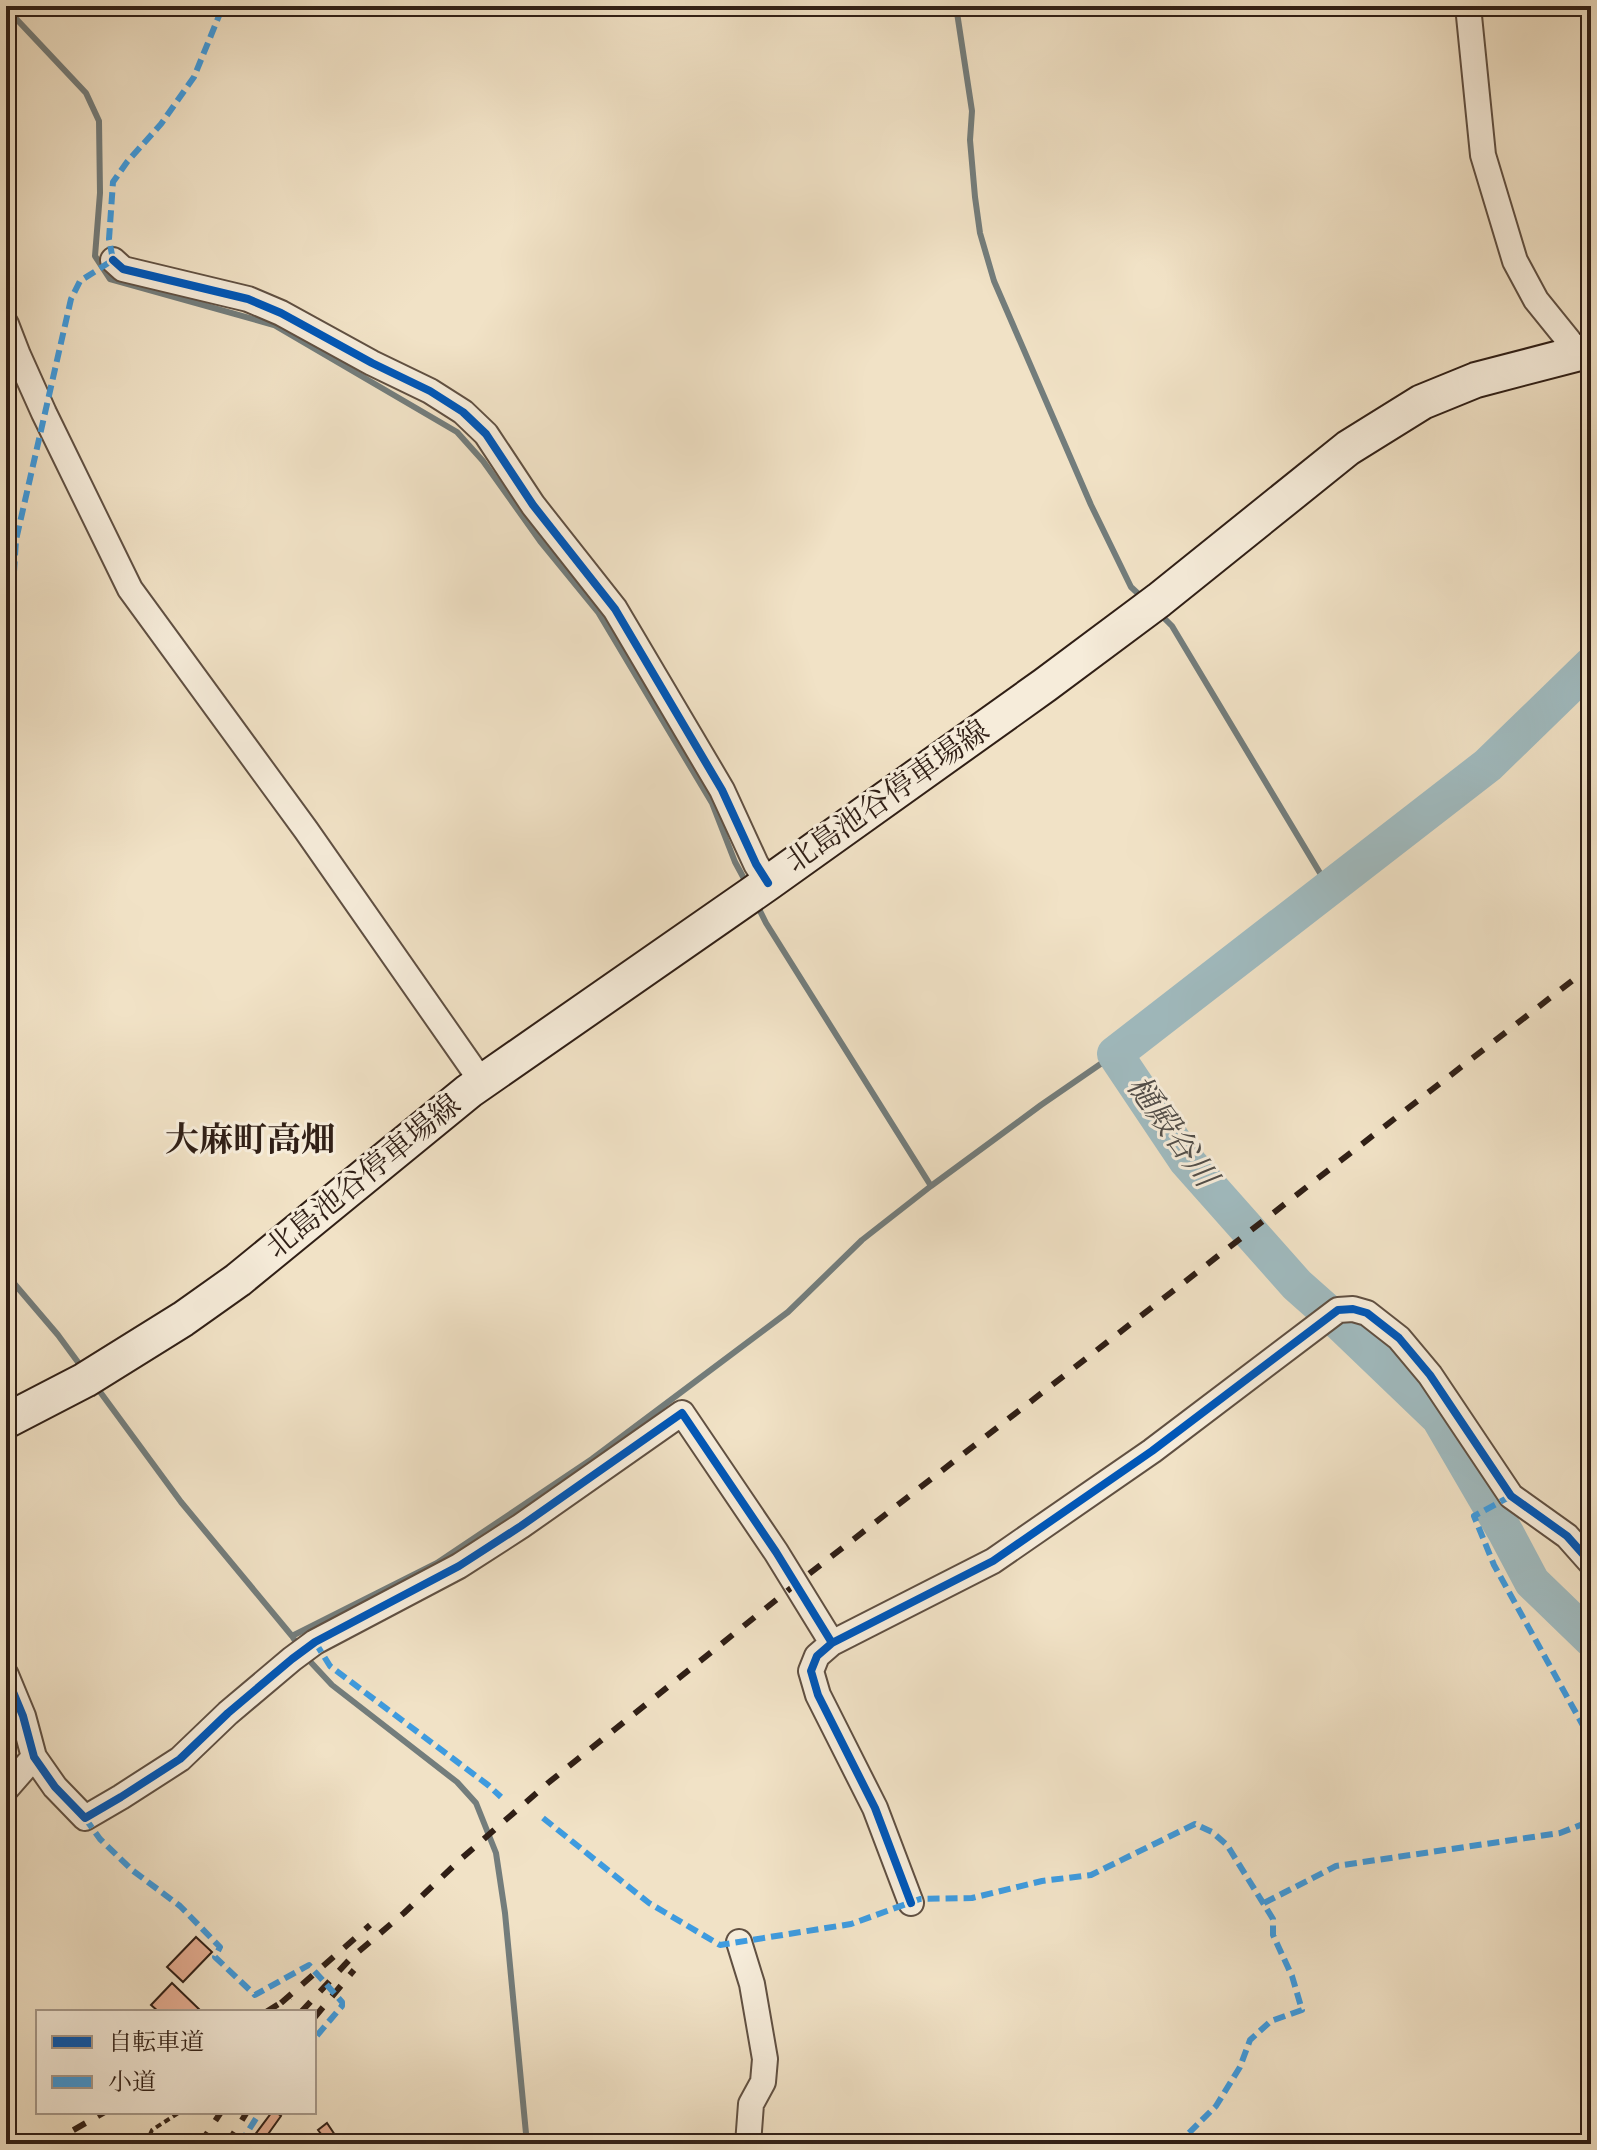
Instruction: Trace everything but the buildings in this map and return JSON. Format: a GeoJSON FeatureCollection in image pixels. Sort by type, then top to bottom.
{"type":"FeatureCollection","features":[{"type":"Feature","properties":{"kind":"main road","name":"北島池谷停車場線"},"geometry":{"type":"LineString","coordinates":[[6,1421],[85,1380],[183,1319],[238,1280],[482,1082],[1058,676],[1159,600],[1348,448],[1422,402],[1476,380],[1585,351]]}},
{"type":"Feature","properties":{"kind":"street"},"geometry":{"type":"LineString","coordinates":[[1468,6],[1483,155],[1515,261],[1536,300],[1585,351]]}},
{"type":"Feature","properties":{"kind":"street"},"geometry":{"type":"LineString","coordinates":[[113,260],[123,269],[248,299],[281,313],[430,391],[471,419],[486,434],[533,505],[615,609],[722,790],[756,864],[757,890]]}},
{"type":"Feature","properties":{"kind":"street"},"geometry":{"type":"LineString","coordinates":[[6,324],[44,413],[130,589],[306,830],[482,1082]]}},
{"type":"Feature","properties":{"kind":"street"},"geometry":{"type":"LineString","coordinates":[[911,1903],[875,1808],[818,1695],[811,1671],[817,1656],[832,1643],[993,1561],[1152,1451],[1331,1315],[1353,1309],[1367,1313],[1399,1338],[1430,1375],[1511,1496],[1567,1536],[1591,1563]]}},
{"type":"Feature","properties":{"kind":"street"},"geometry":{"type":"LineString","coordinates":[[6,1675],[23,1716],[34,1757],[55,1787],[85,1818],[180,1759],[228,1713],[301,1652],[386,1603],[459,1566],[682,1413],[776,1552],[832,1643]]}},
{"type":"Feature","properties":{"kind":"street"},"geometry":{"type":"LineString","coordinates":[[6,1789],[34,1757]]}},
{"type":"Feature","properties":{"kind":"street"},"geometry":{"type":"LineString","coordinates":[[739,1942],[752,1984],[765,2059],[763,2082],[751,2104],[748,2144]]}},
{"type":"Feature","properties":{"kind":"path"},"geometry":{"type":"LineString","coordinates":[[146,2144],[152,2130],[177,2114]]}},
{"type":"Feature","properties":{"kind":"waterway"},"geometry":{"type":"LineString","coordinates":[[956,6],[972,111],[970,140],[975,197],[980,233],[994,281],[1091,505],[1131,587],[1145,600]]}},
{"type":"Feature","properties":{"kind":"waterway"},"geometry":{"type":"LineString","coordinates":[[6,8],[86,93],[99,121],[100,193],[95,256],[110,279],[274,325],[457,432],[483,461],[540,541],[598,612],[712,803],[748,886]]}},
{"type":"Feature","properties":{"kind":"waterway"},"geometry":{"type":"LineString","coordinates":[[1159,613],[1172,626],[1329,888]]}},
{"type":"Feature","properties":{"kind":"waterway","name":"樋殿谷川"},"geometry":{"type":"LineString","coordinates":[[1591,665],[1488,765],[1115,1054],[1186,1160],[1297,1285],[1439,1418],[1532,1582],[1591,1639]]}},
{"type":"Feature","properties":{"kind":"waterway"},"geometry":{"type":"LineString","coordinates":[[292,1636],[437,1563],[592,1459],[788,1312],[862,1240],[931,1186],[756,903]]}},
{"type":"Feature","properties":{"kind":"waterway"},"geometry":{"type":"LineString","coordinates":[[931,1186],[1115,1054]]}},
{"type":"Feature","properties":{"kind":"waterway"},"geometry":{"type":"LineString","coordinates":[[6,1274],[83,1369]]}},
{"type":"Feature","properties":{"kind":"waterway"},"geometry":{"type":"LineString","coordinates":[[95,1385],[181,1502],[299,1647]]}},
{"type":"Feature","properties":{"kind":"waterway"},"geometry":{"type":"LineString","coordinates":[[305,1656],[332,1685],[457,1782],[476,1803],[496,1853],[505,1913],[527,2144]]}},
{"type":"Feature","properties":{"kind":"railway"},"geometry":{"type":"LineString","coordinates":[[303,2010],[351,1958],[548,1783],[796,1584],[1591,966]]}},
{"type":"Feature","properties":{"kind":"railway"},"geometry":{"type":"LineString","coordinates":[[281,2003],[370,1925]]}},
{"type":"Feature","properties":{"kind":"railway"},"geometry":{"type":"LineString","coordinates":[[316,2016],[354,1970]]}},
{"type":"Feature","properties":{"kind":"railway"},"geometry":{"type":"LineString","coordinates":[[269,2010],[290,1997]]}},
{"type":"Feature","properties":{"kind":"railway"},"geometry":{"type":"LineString","coordinates":[[49,2144],[102,2114]]}},
{"type":"Feature","properties":{"kind":"railway"},"geometry":{"type":"LineString","coordinates":[[200,2144],[220,2114]]}},
{"type":"Feature","properties":{"kind":"railway"},"geometry":{"type":"LineString","coordinates":[[227,2144],[246,2114]]}},
{"type":"Feature","properties":{"kind":"marked path"},"geometry":{"type":"LineString","coordinates":[[6,699],[16,540],[71,299],[80,281],[113,260],[109,239],[113,182],[161,124],[194,77],[223,6]]}},
{"type":"Feature","properties":{"kind":"marked path"},"geometry":{"type":"LineString","coordinates":[[1511,1496],[1474,1516],[1494,1565],[1591,1740]]}},
{"type":"Feature","properties":{"kind":"marked path"},"geometry":{"type":"LineString","coordinates":[[315,1642],[330,1666],[501,1797]]}},
{"type":"Feature","properties":{"kind":"marked path"},"geometry":{"type":"LineString","coordinates":[[1264,1903],[1336,1866],[1560,1833],[1583,1824],[1591,1817]]}},
{"type":"Feature","properties":{"kind":"marked path"},"geometry":{"type":"LineString","coordinates":[[85,1818],[100,1839],[132,1870],[180,1906],[220,1947],[215,1957],[255,1995],[309,1965],[342,2002],[342,2006],[316,2037]]}},
{"type":"Feature","properties":{"kind":"marked path"},"geometry":{"type":"LineString","coordinates":[[543,1818],[649,1903],[720,1945],[851,1924],[920,1899],[972,1898],[1042,1881],[1091,1875],[1195,1824],[1212,1832],[1227,1845],[1273,1919],[1273,1935],[1292,1976],[1302,2010],[1271,2021],[1250,2040],[1240,2067],[1216,2106],[1178,2144]]}},
{"type":"Feature","properties":{"kind":"marked path"},"geometry":{"type":"LineString","coordinates":[[240,2144],[259,2114]]}},
{"type":"Feature","properties":{"kind":"cycle path"},"geometry":{"type":"LineString","coordinates":[[113,260],[123,269],[248,299],[281,313],[430,391],[463,412],[486,434],[533,505],[615,609],[722,790],[768,883]]}},
{"type":"Feature","properties":{"kind":"cycle path"},"geometry":{"type":"LineString","coordinates":[[911,1903],[875,1808],[818,1695],[811,1671],[817,1656],[832,1643],[993,1561],[1152,1451],[1338,1310],[1353,1309],[1367,1313],[1399,1338],[1430,1375],[1511,1496],[1567,1536],[1591,1563]]}},
{"type":"Feature","properties":{"kind":"cycle path"},"geometry":{"type":"LineString","coordinates":[[6,1675],[23,1716],[34,1757],[55,1787],[85,1818],[180,1759],[228,1713],[315,1642],[459,1566],[682,1413],[776,1552],[832,1643]]}},
{"type":"Feature","properties":{"kind":"district","name":"大麻町高畑"},"geometry":{"type":"Point","coordinates":[250,1141]}}]}
